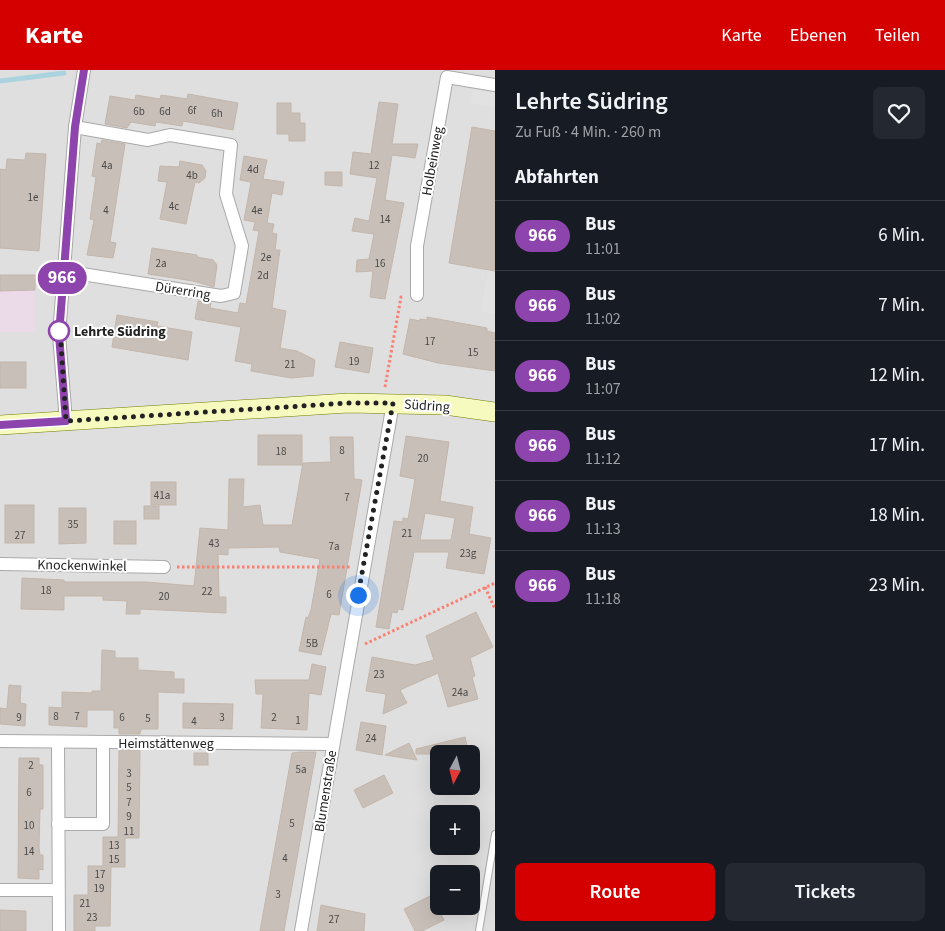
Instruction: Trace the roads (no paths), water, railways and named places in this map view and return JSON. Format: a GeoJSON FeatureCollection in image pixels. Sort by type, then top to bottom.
{"type":"FeatureCollection","features":[{"type":"Feature","properties":{"kind":"street"},"geometry":{"type":"LineString","coordinates":[[66,421],[59,335],[75,127],[84,70]]}},
{"type":"Feature","properties":{"kind":"street","name":"Holbeinweg"},"geometry":{"type":"LineString","coordinates":[[418,294],[417,246],[447,77],[495,84]]}},
{"type":"Feature","properties":{"kind":"street","name":"Dürerring"},"geometry":{"type":"LineString","coordinates":[[63,271],[221,296],[234,293],[242,246],[226,194],[231,145],[170,135],[148,140],[75,127]]}},
{"type":"Feature","properties":{"kind":"street","name":"Südring"},"geometry":{"type":"LineString","coordinates":[[0,425],[388,403],[445,405],[495,412]]}},
{"type":"Feature","properties":{"kind":"street","name":"Blumenstraße"},"geometry":{"type":"LineString","coordinates":[[301,931],[363,567],[388,403]]}},
{"type":"Feature","properties":{"kind":"street","name":"Knockenwinkel"},"geometry":{"type":"LineString","coordinates":[[0,564],[164,567]]}},
{"type":"Feature","properties":{"kind":"street","name":"Heimstättenweg"},"geometry":{"type":"LineString","coordinates":[[0,741],[332,744]]}},
{"type":"Feature","properties":{"kind":"street"},"geometry":{"type":"LineString","coordinates":[[58,742],[59,931]]}},
{"type":"Feature","properties":{"kind":"street"},"geometry":{"type":"LineString","coordinates":[[58,824],[103,824],[103,743]]}},
{"type":"Feature","properties":{"kind":"street"},"geometry":{"type":"LineString","coordinates":[[0,890],[58,890]]}},
{"type":"Feature","properties":{"kind":"lane"},"geometry":{"type":"LineString","coordinates":[[478,931],[495,834]]}},
{"type":"Feature","properties":{"kind":"waterway"},"geometry":{"type":"LineString","coordinates":[[0,81],[64,73]]}},
{"type":"Feature","properties":{"kind":"place","name":"Lehrte Südring"},"geometry":{"type":"Point","coordinates":[59,331]}}]}
